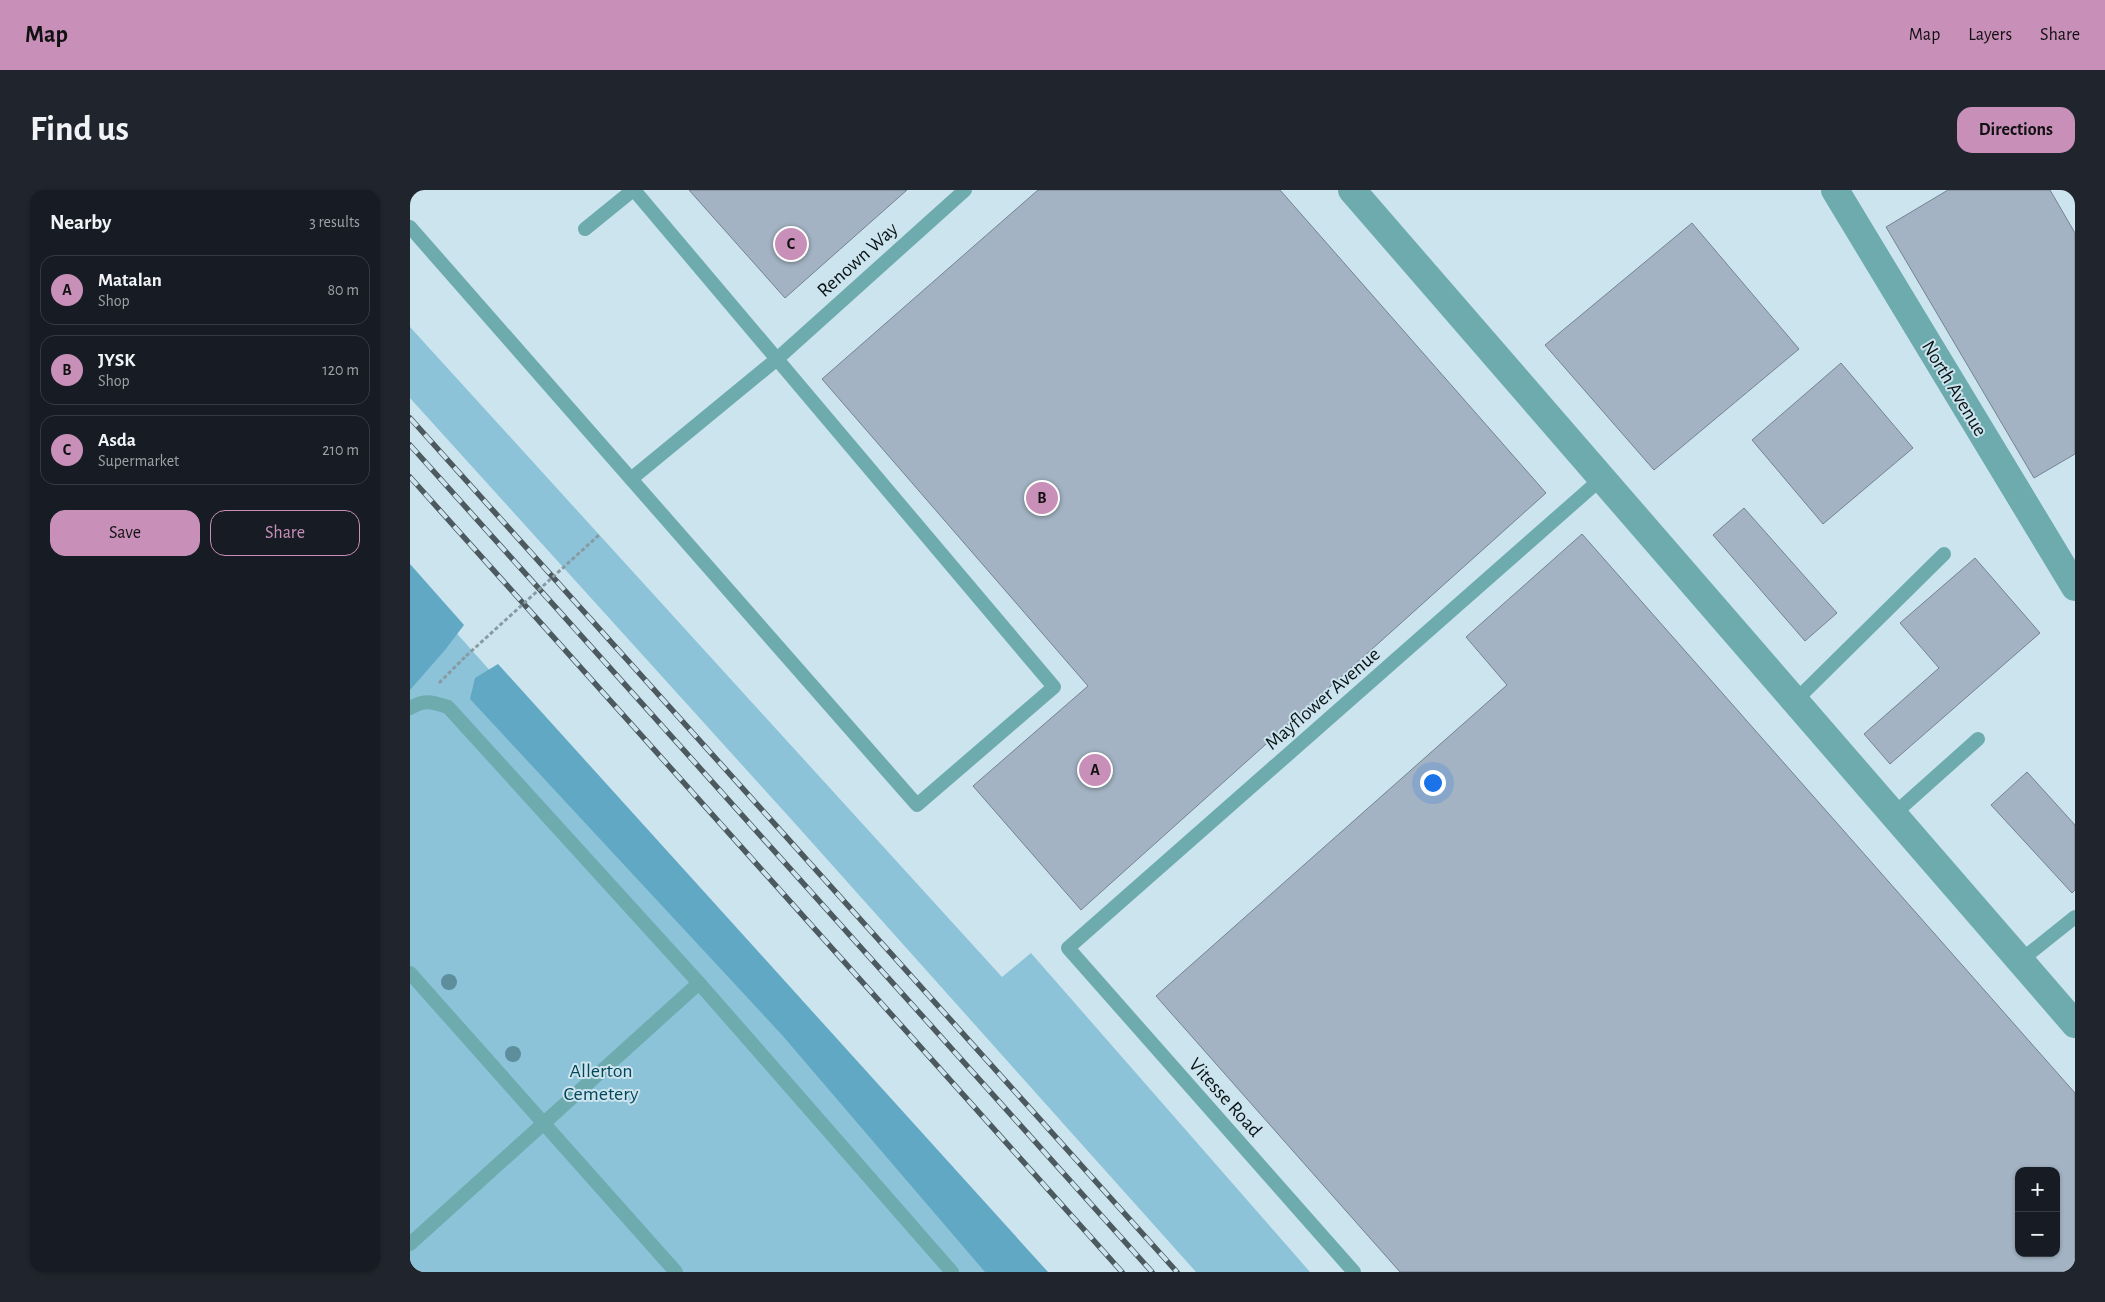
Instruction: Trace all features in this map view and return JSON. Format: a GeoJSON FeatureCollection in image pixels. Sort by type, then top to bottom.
{"type":"FeatureCollection","features":[{"type":"Feature","properties":{"kind":"street"},"geometry":{"type":"LineString","coordinates":[[1352,190],[2075,1024]]}},
{"type":"Feature","properties":{"kind":"street","name":"North Avenue"},"geometry":{"type":"LineString","coordinates":[[1836,190],[2075,587]]}},
{"type":"Feature","properties":{"kind":"lane"},"geometry":{"type":"LineString","coordinates":[[410,227],[917,805],[1054,686],[634,190],[585,229]]}},
{"type":"Feature","properties":{"kind":"lane","name":"Renown Way"},"geometry":{"type":"LineString","coordinates":[[631,479],[777,359],[965,190]]}},
{"type":"Feature","properties":{"kind":"lane","name":"Mayflower Avenue"},"geometry":{"type":"LineString","coordinates":[[1068,948],[1602,478]]}},
{"type":"Feature","properties":{"kind":"lane"},"geometry":{"type":"LineString","coordinates":[[1795,700],[1944,554]]}},
{"type":"Feature","properties":{"kind":"lane"},"geometry":{"type":"LineString","coordinates":[[415,705],[435,703],[448,707],[699,983],[952,1272]]}},
{"type":"Feature","properties":{"kind":"lane"},"geometry":{"type":"LineString","coordinates":[[1894,814],[1978,739]]}},
{"type":"Feature","properties":{"kind":"lane"},"geometry":{"type":"LineString","coordinates":[[2020,961],[2075,917]]}},
{"type":"Feature","properties":{"kind":"lane","name":"Vitesse Road"},"geometry":{"type":"LineString","coordinates":[[1068,948],[1354,1272]]}},
{"type":"Feature","properties":{"kind":"lane"},"geometry":{"type":"LineString","coordinates":[[410,973],[676,1272]]}},
{"type":"Feature","properties":{"kind":"lane"},"geometry":{"type":"LineString","coordinates":[[410,1244],[699,983]]}},
{"type":"Feature","properties":{"kind":"path"},"geometry":{"type":"LineString","coordinates":[[415,705],[466,656],[600,535]]}},
{"type":"Feature","properties":{"kind":"green space"},"geometry":{"type":"Polygon","coordinates":[[[410,327],[1002,977],[1031,953],[1310,1272],[1196,1272],[791,819],[410,398],[410,327]]]}},
{"type":"Feature","properties":{"kind":"green space","name":"Allerton Cemetery"},"geometry":{"type":"Polygon","coordinates":[[[410,581],[1027,1272],[410,1272],[410,581]]]}},
{"type":"Feature","properties":{"kind":"shaded area"},"geometry":{"type":"Polygon","coordinates":[[[410,564],[464,625],[410,690],[410,564]]]}},
{"type":"Feature","properties":{"kind":"shaded area"},"geometry":{"type":"Polygon","coordinates":[[[498,664],[1048,1272],[985,1272],[782,1035],[470,699],[475,678],[498,664]]]}},
{"type":"Feature","properties":{"kind":"building"},"geometry":{"type":"Polygon","coordinates":[[[689,190],[907,190],[785,298],[689,190]]]}},
{"type":"Feature","properties":{"kind":"building"},"geometry":{"type":"Polygon","coordinates":[[[1038,190],[1280,190],[1546,493],[1081,910],[973,786],[1088,686],[822,379],[1038,190]]]}},
{"type":"Feature","properties":{"kind":"building"},"geometry":{"type":"Polygon","coordinates":[[[1948,190],[2050,190],[2075,233],[2075,454],[2034,478],[1886,227],[1948,190]]]}},
{"type":"Feature","properties":{"kind":"building"},"geometry":{"type":"Polygon","coordinates":[[[1692,223],[1799,349],[1654,470],[1545,345],[1692,223]]]}},
{"type":"Feature","properties":{"kind":"building"},"geometry":{"type":"Polygon","coordinates":[[[1841,363],[1913,448],[1823,524],[1752,440],[1841,363]]]}},
{"type":"Feature","properties":{"kind":"building"},"geometry":{"type":"Polygon","coordinates":[[[1744,508],[1837,613],[1805,641],[1713,535],[1744,508]]]}},
{"type":"Feature","properties":{"kind":"building"},"geometry":{"type":"Polygon","coordinates":[[[1582,534],[2075,1093],[2075,1272],[1400,1272],[1156,996],[1507,685],[1466,637],[1582,534]]]}},
{"type":"Feature","properties":{"kind":"building"},"geometry":{"type":"Polygon","coordinates":[[[1975,558],[2040,633],[1890,764],[1864,734],[1939,668],[1900,623],[1975,558]]]}},
{"type":"Feature","properties":{"kind":"building"},"geometry":{"type":"Polygon","coordinates":[[[2027,772],[2075,825],[2075,890],[2072,893],[1991,805],[2027,772]]]}},
{"type":"Feature","properties":{"kind":"railway"},"geometry":{"type":"LineString","coordinates":[[410,418],[1177,1272]]}},
{"type":"Feature","properties":{"kind":"railway"},"geometry":{"type":"LineString","coordinates":[[410,445],[1152,1272]]}},
{"type":"Feature","properties":{"kind":"railway"},"geometry":{"type":"LineString","coordinates":[[410,477],[1122,1272]]}},
{"type":"Feature","properties":{"kind":"place","name":"Asda"},"geometry":{"type":"Point","coordinates":[791,244]}},
{"type":"Feature","properties":{"kind":"place","name":"JYSK"},"geometry":{"type":"Point","coordinates":[1042,498]}},
{"type":"Feature","properties":{"kind":"place","name":"Matalan"},"geometry":{"type":"Point","coordinates":[1095,770]}}]}
